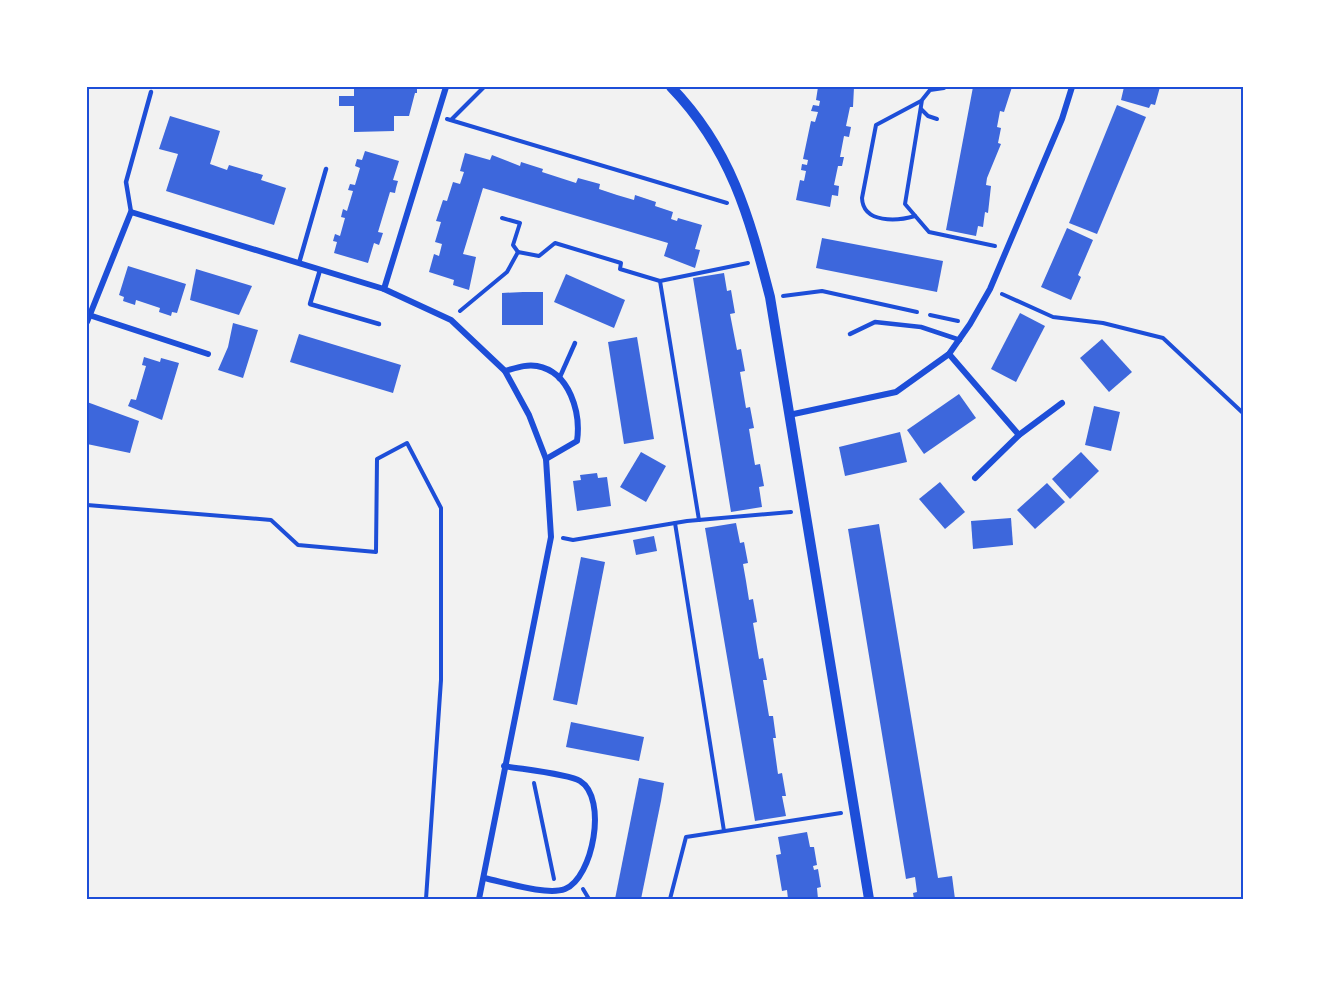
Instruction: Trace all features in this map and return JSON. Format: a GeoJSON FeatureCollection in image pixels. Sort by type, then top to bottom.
{"type":"FeatureCollection","features":[{"type":"Feature","properties":{"kind":"street"},"geometry":{"type":"LineString","coordinates":[[384,289],[446,87]]}},
{"type":"Feature","properties":{"kind":"street"},"geometry":{"type":"LineString","coordinates":[[671,87],[723,155],[746,208],[770,297],[869,899]]}},
{"type":"Feature","properties":{"kind":"street"},"geometry":{"type":"LineString","coordinates":[[789,415],[896,392],[949,354],[960,340],[990,289],[1072,87]]}},
{"type":"Feature","properties":{"kind":"street"},"geometry":{"type":"LineString","coordinates":[[87,322],[131,212],[384,289],[451,320],[506,371],[529,415],[546,459],[551,537],[479,899]]}},
{"type":"Feature","properties":{"kind":"street"},"geometry":{"type":"LineString","coordinates":[[89,315],[208,354]]}},
{"type":"Feature","properties":{"kind":"street"},"geometry":{"type":"LineString","coordinates":[[949,354],[1019,435]]}},
{"type":"Feature","properties":{"kind":"street"},"geometry":{"type":"LineString","coordinates":[[506,371],[523,366],[538,366],[554,373],[578,411],[577,441],[546,459]]}},
{"type":"Feature","properties":{"kind":"street"},"geometry":{"type":"LineString","coordinates":[[975,478],[1019,435],[1062,403]]}},
{"type":"Feature","properties":{"kind":"street"},"geometry":{"type":"LineString","coordinates":[[484,878],[557,891],[566,889],[578,880],[586,865],[595,824],[595,803],[590,790],[579,780],[504,766]]}},
{"type":"Feature","properties":{"kind":"lane"},"geometry":{"type":"LineString","coordinates":[[131,212],[126,182],[150,92]]}},
{"type":"Feature","properties":{"kind":"lane"},"geometry":{"type":"LineString","coordinates":[[299,263],[326,169]]}},
{"type":"Feature","properties":{"kind":"lane"},"geometry":{"type":"LineString","coordinates":[[320,270],[310,304],[379,324]]}},
{"type":"Feature","properties":{"kind":"lane"},"geometry":{"type":"LineString","coordinates":[[850,334],[874,322],[921,327],[960,340]]}},
{"type":"Feature","properties":{"kind":"lane"},"geometry":{"type":"LineString","coordinates":[[559,379],[575,343]]}},
{"type":"Feature","properties":{"kind":"path"},"geometry":{"type":"LineString","coordinates":[[451,120],[484,87]]}},
{"type":"Feature","properties":{"kind":"path"},"geometry":{"type":"LineString","coordinates":[[915,216],[897,221],[871,215],[862,205],[876,125],[922,100],[930,90],[944,88]]}},
{"type":"Feature","properties":{"kind":"path"},"geometry":{"type":"LineString","coordinates":[[922,100],[905,204],[929,232],[1007,248]]}},
{"type":"Feature","properties":{"kind":"path"},"geometry":{"type":"LineString","coordinates":[[921,108],[928,116],[937,119]]}},
{"type":"Feature","properties":{"kind":"path"},"geometry":{"type":"LineString","coordinates":[[437,116],[746,208]]}},
{"type":"Feature","properties":{"kind":"path"},"geometry":{"type":"LineString","coordinates":[[502,218],[519,223],[513,245],[518,252],[539,256],[555,243],[621,263],[620,269],[660,281],[760,261]]}},
{"type":"Feature","properties":{"kind":"path"},"geometry":{"type":"LineString","coordinates":[[451,320],[507,272],[518,252]]}},
{"type":"Feature","properties":{"kind":"path"},"geometry":{"type":"LineString","coordinates":[[660,281],[699,520]]}},
{"type":"Feature","properties":{"kind":"path"},"geometry":{"type":"LineString","coordinates":[[990,289],[1053,317],[1103,323],[1163,338],[1244,414]]}},
{"type":"Feature","properties":{"kind":"path"},"geometry":{"type":"LineString","coordinates":[[770,297],[822,291],[970,324]]}},
{"type":"Feature","properties":{"kind":"path"},"geometry":{"type":"LineString","coordinates":[[87,505],[271,520],[298,545],[376,552],[377,459],[407,443],[441,508],[441,680],[429,884],[426,899]]}},
{"type":"Feature","properties":{"kind":"path"},"geometry":{"type":"LineString","coordinates":[[551,537],[573,540],[699,520],[805,511]]}},
{"type":"Feature","properties":{"kind":"path"},"geometry":{"type":"LineString","coordinates":[[675,523],[724,831]]}},
{"type":"Feature","properties":{"kind":"path"},"geometry":{"type":"LineString","coordinates":[[532,771],[557,891]]}},
{"type":"Feature","properties":{"kind":"path"},"geometry":{"type":"LineString","coordinates":[[670,899],[686,837],[854,811]]}},
{"type":"Feature","properties":{"kind":"building"},"geometry":{"type":"Polygon","coordinates":[[[354,87],[417,87],[417,93],[415,93],[409,116],[394,116],[394,131],[354,132],[354,106],[339,106],[339,96],[354,96],[354,87]]]}},
{"type":"Feature","properties":{"kind":"building"},"geometry":{"type":"Polygon","coordinates":[[[818,87],[854,87],[853,107],[850,107],[846,126],[851,127],[849,137],[844,136],[840,157],[844,157],[842,166],[838,166],[834,185],[839,186],[838,196],[832,195],[830,207],[796,200],[800,180],[804,181],[806,171],[801,170],[802,164],[807,165],[808,160],[803,159],[811,121],[815,122],[818,112],[811,111],[813,105],[819,106],[820,101],[816,100],[818,87]]]}},
{"type":"Feature","properties":{"kind":"building"},"geometry":{"type":"Polygon","coordinates":[[[973,87],[1012,87],[1004,112],[1000,111],[997,127],[1001,128],[998,143],[1001,144],[987,178],[986,185],[991,186],[988,213],[985,212],[983,227],[978,226],[976,236],[946,230],[973,87]]]}},
{"type":"Feature","properties":{"kind":"building"},"geometry":{"type":"Polygon","coordinates":[[[1124,87],[1160,87],[1155,105],[1151,104],[1149,108],[1121,100],[1124,87]]]}},
{"type":"Feature","properties":{"kind":"building"},"geometry":{"type":"Polygon","coordinates":[[[1117,105],[1146,117],[1097,234],[1069,223],[1117,105]]]}},
{"type":"Feature","properties":{"kind":"building"},"geometry":{"type":"Polygon","coordinates":[[[170,116],[220,131],[210,164],[227,170],[229,165],[263,175],[261,180],[286,188],[274,225],[166,191],[178,154],[159,149],[170,116]]]}},
{"type":"Feature","properties":{"kind":"building"},"geometry":{"type":"Polygon","coordinates":[[[365,151],[399,161],[393,180],[398,181],[395,193],[390,192],[378,232],[383,233],[379,245],[374,243],[368,263],[334,253],[337,242],[333,241],[335,234],[340,236],[345,218],[341,217],[343,209],[347,211],[353,191],[348,190],[350,184],[355,185],[360,168],[355,166],[357,159],[362,160],[365,151]]]}},
{"type":"Feature","properties":{"kind":"building"},"geometry":{"type":"Polygon","coordinates":[[[465,153],[490,160],[492,155],[520,166],[521,162],[543,169],[542,172],[576,183],[578,178],[600,184],[599,189],[617,195],[634,200],[635,195],[656,202],[655,206],[673,212],[671,219],[677,221],[678,218],[702,225],[695,249],[700,250],[695,268],[664,256],[668,243],[483,188],[463,254],[476,257],[469,290],[453,285],[454,280],[429,272],[434,254],[439,256],[442,244],[435,242],[441,222],[436,221],[443,200],[447,201],[453,182],[460,184],[464,172],[460,171],[465,153]]]}},
{"type":"Feature","properties":{"kind":"building"},"geometry":{"type":"Polygon","coordinates":[[[1067,228],[1093,240],[1078,275],[1081,277],[1071,300],[1041,287],[1067,228]]]}},
{"type":"Feature","properties":{"kind":"building"},"geometry":{"type":"Polygon","coordinates":[[[822,238],[943,261],[937,292],[816,268],[822,238]]]}},
{"type":"Feature","properties":{"kind":"building"},"geometry":{"type":"Polygon","coordinates":[[[128,266],[186,284],[177,313],[172,312],[171,316],[159,312],[160,308],[136,300],[135,305],[123,301],[124,297],[119,295],[128,266]]]}},
{"type":"Feature","properties":{"kind":"building"},"geometry":{"type":"Polygon","coordinates":[[[196,269],[252,286],[239,315],[190,300],[196,269]]]}},
{"type":"Feature","properties":{"kind":"building"},"geometry":{"type":"Polygon","coordinates":[[[724,273],[727,291],[731,290],[735,313],[730,314],[737,350],[741,349],[745,371],[740,372],[746,408],[750,407],[754,428],[749,429],[755,465],[760,464],[764,486],[759,487],[762,507],[731,512],[693,278],[724,273]]]}},
{"type":"Feature","properties":{"kind":"building"},"geometry":{"type":"Polygon","coordinates":[[[566,274],[625,300],[614,328],[554,302],[566,274]]]}},
{"type":"Feature","properties":{"kind":"building"},"geometry":{"type":"Polygon","coordinates":[[[543,292],[543,325],[502,325],[502,293],[543,292]]]}},
{"type":"Feature","properties":{"kind":"building"},"geometry":{"type":"Polygon","coordinates":[[[1020,313],[1045,326],[1016,382],[991,369],[1020,313]]]}},
{"type":"Feature","properties":{"kind":"building"},"geometry":{"type":"Polygon","coordinates":[[[233,323],[258,330],[243,378],[218,370],[228,347],[233,323]]]}},
{"type":"Feature","properties":{"kind":"building"},"geometry":{"type":"Polygon","coordinates":[[[299,334],[401,365],[393,393],[290,362],[299,334]]]}},
{"type":"Feature","properties":{"kind":"building"},"geometry":{"type":"Polygon","coordinates":[[[637,337],[654,439],[624,444],[608,342],[637,337]]]}},
{"type":"Feature","properties":{"kind":"building"},"geometry":{"type":"Polygon","coordinates":[[[1102,339],[1132,372],[1109,392],[1080,358],[1102,339]]]}},
{"type":"Feature","properties":{"kind":"building"},"geometry":{"type":"Polygon","coordinates":[[[144,357],[160,362],[161,358],[179,363],[162,420],[128,406],[131,399],[136,400],[146,366],[142,365],[144,357]]]}},
{"type":"Feature","properties":{"kind":"building"},"geometry":{"type":"Polygon","coordinates":[[[959,394],[976,418],[924,454],[907,430],[959,394]]]}},
{"type":"Feature","properties":{"kind":"building"},"geometry":{"type":"Polygon","coordinates":[[[87,402],[139,421],[130,453],[87,444],[87,402]]]}},
{"type":"Feature","properties":{"kind":"building"},"geometry":{"type":"Polygon","coordinates":[[[1094,406],[1120,412],[1111,451],[1085,445],[1094,406]]]}},
{"type":"Feature","properties":{"kind":"building"},"geometry":{"type":"Polygon","coordinates":[[[900,432],[907,462],[845,476],[839,447],[900,432]]]}},
{"type":"Feature","properties":{"kind":"building"},"geometry":{"type":"Polygon","coordinates":[[[641,452],[666,466],[646,502],[620,487],[641,452]]]}},
{"type":"Feature","properties":{"kind":"building"},"geometry":{"type":"Polygon","coordinates":[[[1081,452],[1099,471],[1070,499],[1052,479],[1081,452]]]}},
{"type":"Feature","properties":{"kind":"building"},"geometry":{"type":"Polygon","coordinates":[[[597,473],[598,478],[607,477],[611,506],[577,511],[573,481],[581,480],[580,475],[597,473]]]}},
{"type":"Feature","properties":{"kind":"building"},"geometry":{"type":"Polygon","coordinates":[[[940,482],[965,512],[945,529],[919,499],[940,482]]]}},
{"type":"Feature","properties":{"kind":"building"},"geometry":{"type":"Polygon","coordinates":[[[1047,483],[1065,502],[1035,529],[1017,510],[1047,483]]]}},
{"type":"Feature","properties":{"kind":"building"},"geometry":{"type":"Polygon","coordinates":[[[1011,518],[1013,545],[973,549],[971,521],[1011,518]]]}},
{"type":"Feature","properties":{"kind":"building"},"geometry":{"type":"Polygon","coordinates":[[[736,523],[740,543],[744,542],[748,563],[743,564],[749,600],[753,599],[757,622],[753,623],[759,659],[763,658],[767,680],[763,680],[769,716],[773,716],[776,738],[773,738],[778,774],[782,773],[786,796],[782,796],[786,816],[755,821],[705,528],[736,523]]]}},
{"type":"Feature","properties":{"kind":"building"},"geometry":{"type":"Polygon","coordinates":[[[879,524],[938,878],[952,876],[955,899],[914,899],[913,893],[917,892],[915,877],[906,879],[848,529],[879,524]]]}},
{"type":"Feature","properties":{"kind":"building"},"geometry":{"type":"Polygon","coordinates":[[[654,536],[657,551],[636,555],[633,540],[654,536]]]}},
{"type":"Feature","properties":{"kind":"building"},"geometry":{"type":"Polygon","coordinates":[[[581,557],[605,562],[577,705],[553,700],[581,557]]]}},
{"type":"Feature","properties":{"kind":"building"},"geometry":{"type":"Polygon","coordinates":[[[571,722],[644,737],[639,761],[566,747],[571,722]]]}},
{"type":"Feature","properties":{"kind":"building"},"geometry":{"type":"Polygon","coordinates":[[[639,778],[664,783],[661,801],[641,899],[615,899],[639,778]]]}},
{"type":"Feature","properties":{"kind":"building"},"geometry":{"type":"Polygon","coordinates":[[[807,832],[810,847],[814,847],[817,865],[813,866],[814,870],[818,869],[821,887],[817,888],[818,899],[788,899],[787,890],[782,891],[776,855],[781,854],[778,837],[807,832]]]}}]}
